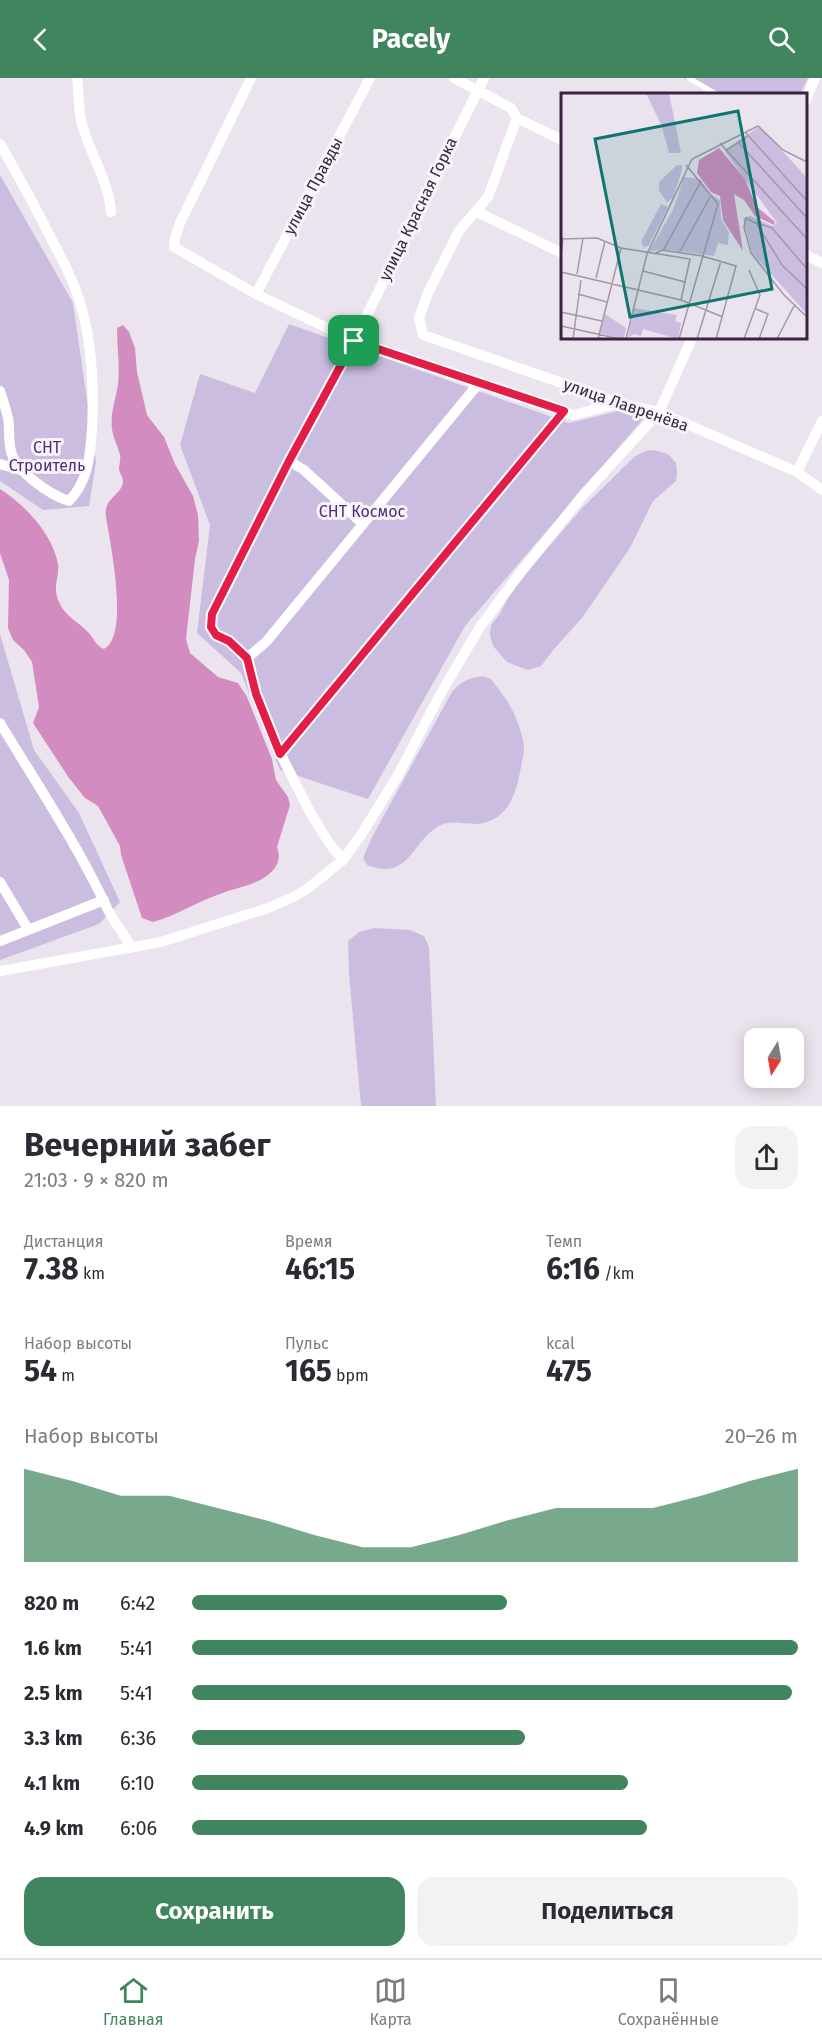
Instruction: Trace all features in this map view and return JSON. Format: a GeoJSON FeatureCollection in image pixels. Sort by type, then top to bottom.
{"type":"FeatureCollection","features":[{"type":"Feature","properties":{"kind":"street"},"geometry":{"type":"LineString","coordinates":[[77,78],[81,122],[110,197],[111,212]]}},
{"type":"Feature","properties":{"kind":"street"},"geometry":{"type":"LineString","coordinates":[[251,78],[180,223],[174,247],[256,294],[354,341],[573,415],[620,403]]}},
{"type":"Feature","properties":{"kind":"street","name":"улица Правды"},"geometry":{"type":"LineString","coordinates":[[256,294],[370,78]]}},
{"type":"Feature","properties":{"kind":"street"},"geometry":{"type":"LineString","coordinates":[[454,78],[511,108],[517,118],[561,140]]}},
{"type":"Feature","properties":{"kind":"street","name":"улица Красная Горка"},"geometry":{"type":"LineString","coordinates":[[247,658],[229,641],[216,635],[211,627],[212,614],[289,461],[354,341],[459,124],[484,78]]}},
{"type":"Feature","properties":{"kind":"street"},"geometry":{"type":"LineString","coordinates":[[807,98],[815,78]]}},
{"type":"Feature","properties":{"kind":"street"},"geometry":{"type":"LineString","coordinates":[[517,118],[489,197],[477,212],[561,253]]}},
{"type":"Feature","properties":{"kind":"street"},"geometry":{"type":"LineString","coordinates":[[0,144],[70,277],[81,304],[87,332],[92,385],[90,456],[82,484],[69,501],[58,498],[25,471],[13,457],[10,450],[8,419],[0,391]]}},
{"type":"Feature","properties":{"kind":"street","name":"улица Лавренёва"},"geometry":{"type":"LineString","coordinates":[[477,212],[459,231],[428,293],[418,318],[423,335],[620,403],[659,412],[797,472],[822,490]]}},
{"type":"Feature","properties":{"kind":"street"},"geometry":{"type":"LineString","coordinates":[[807,255],[822,262]]}},
{"type":"Feature","properties":{"kind":"street"},"geometry":{"type":"LineString","coordinates":[[0,971],[161,942],[268,908],[308,889],[343,860],[362,835],[397,777],[441,693],[480,627],[583,495],[659,412],[692,339]]}},
{"type":"Feature","properties":{"kind":"street"},"geometry":{"type":"LineString","coordinates":[[343,860],[329,843],[310,812],[280,754],[256,694],[247,658],[266,642],[479,383]]}},
{"type":"Feature","properties":{"kind":"street"},"geometry":{"type":"LineString","coordinates":[[280,754],[564,411]]}},
{"type":"Feature","properties":{"kind":"street"},"geometry":{"type":"LineString","coordinates":[[797,472],[822,421]]}},
{"type":"Feature","properties":{"kind":"street"},"geometry":{"type":"LineString","coordinates":[[289,461],[304,470],[363,524]]}},
{"type":"Feature","properties":{"kind":"street"},"geometry":{"type":"LineString","coordinates":[[0,464],[25,471]]}},
{"type":"Feature","properties":{"kind":"street"},"geometry":{"type":"LineString","coordinates":[[0,723],[60,821],[131,948]]}},
{"type":"Feature","properties":{"kind":"street"},"geometry":{"type":"LineString","coordinates":[[0,882],[28,928]]}},
{"type":"Feature","properties":{"kind":"street"},"geometry":{"type":"LineString","coordinates":[[0,940],[104,900]]}},
{"type":"Feature","properties":{"kind":"lane"},"geometry":{"type":"LineString","coordinates":[[689,78],[714,93]]}},
{"type":"Feature","properties":{"kind":"green space"},"geometry":{"type":"Polygon","coordinates":[[[684,78],[808,78],[800,93],[719,93],[684,78]]]}},
{"type":"Feature","properties":{"kind":"green space","name":"СНТ Строитель"},"geometry":{"type":"Polygon","coordinates":[[[0,175],[73,303],[96,462],[89,506],[43,510],[0,481],[0,175]]]}},
{"type":"Feature","properties":{"kind":"green space","name":"СНТ Космос"},"geometry":{"type":"Polygon","coordinates":[[[289,324],[569,423],[618,411],[644,418],[465,626],[368,799],[280,770],[241,673],[197,633],[210,525],[180,445],[200,374],[255,393],[289,324]]]}},
{"type":"Feature","properties":{"kind":"green space"},"geometry":{"type":"Polygon","coordinates":[[[654,450],[668,454],[676,463],[676,481],[653,501],[630,548],[582,618],[541,666],[528,670],[507,662],[493,646],[490,635],[491,625],[514,587],[583,507],[635,456],[654,450]]]}},
{"type":"Feature","properties":{"kind":"green space"},"geometry":{"type":"Polygon","coordinates":[[[0,634],[34,750],[79,813],[120,902],[99,924],[0,960],[0,634]]]}},
{"type":"Feature","properties":{"kind":"green space"},"geometry":{"type":"Polygon","coordinates":[[[483,676],[491,679],[508,702],[523,741],[524,753],[517,784],[507,807],[495,818],[481,824],[449,823],[437,827],[400,865],[381,869],[367,865],[363,858],[372,837],[452,692],[466,681],[483,676]]]}},
{"type":"Feature","properties":{"kind":"green space"},"geometry":{"type":"Polygon","coordinates":[[[374,928],[410,930],[424,936],[429,947],[436,1106],[361,1106],[348,941],[359,932],[374,928]]]}},
{"type":"Feature","properties":{"kind":"shaded area"},"geometry":{"type":"Polygon","coordinates":[[[123,325],[129,332],[135,348],[137,372],[147,415],[164,437],[175,464],[193,496],[198,515],[199,541],[186,639],[190,653],[218,677],[238,683],[247,697],[272,759],[276,780],[288,797],[290,805],[277,847],[278,862],[268,875],[257,882],[217,895],[153,922],[142,918],[120,846],[98,806],[85,798],[69,778],[33,723],[39,707],[32,662],[13,640],[8,628],[9,580],[0,553],[0,489],[28,512],[50,541],[58,564],[56,593],[63,609],[104,649],[112,641],[117,608],[106,511],[107,505],[122,487],[123,482],[119,469],[120,455],[113,436],[112,412],[119,377],[117,328],[123,325]]]}},
{"type":"Feature","properties":{"kind":"route"},"geometry":{"type":"LineString","coordinates":[[354,341],[564,411],[280,754],[256,694],[247,658],[229,641],[216,635],[211,627],[212,614],[289,461],[354,341]]}}]}
